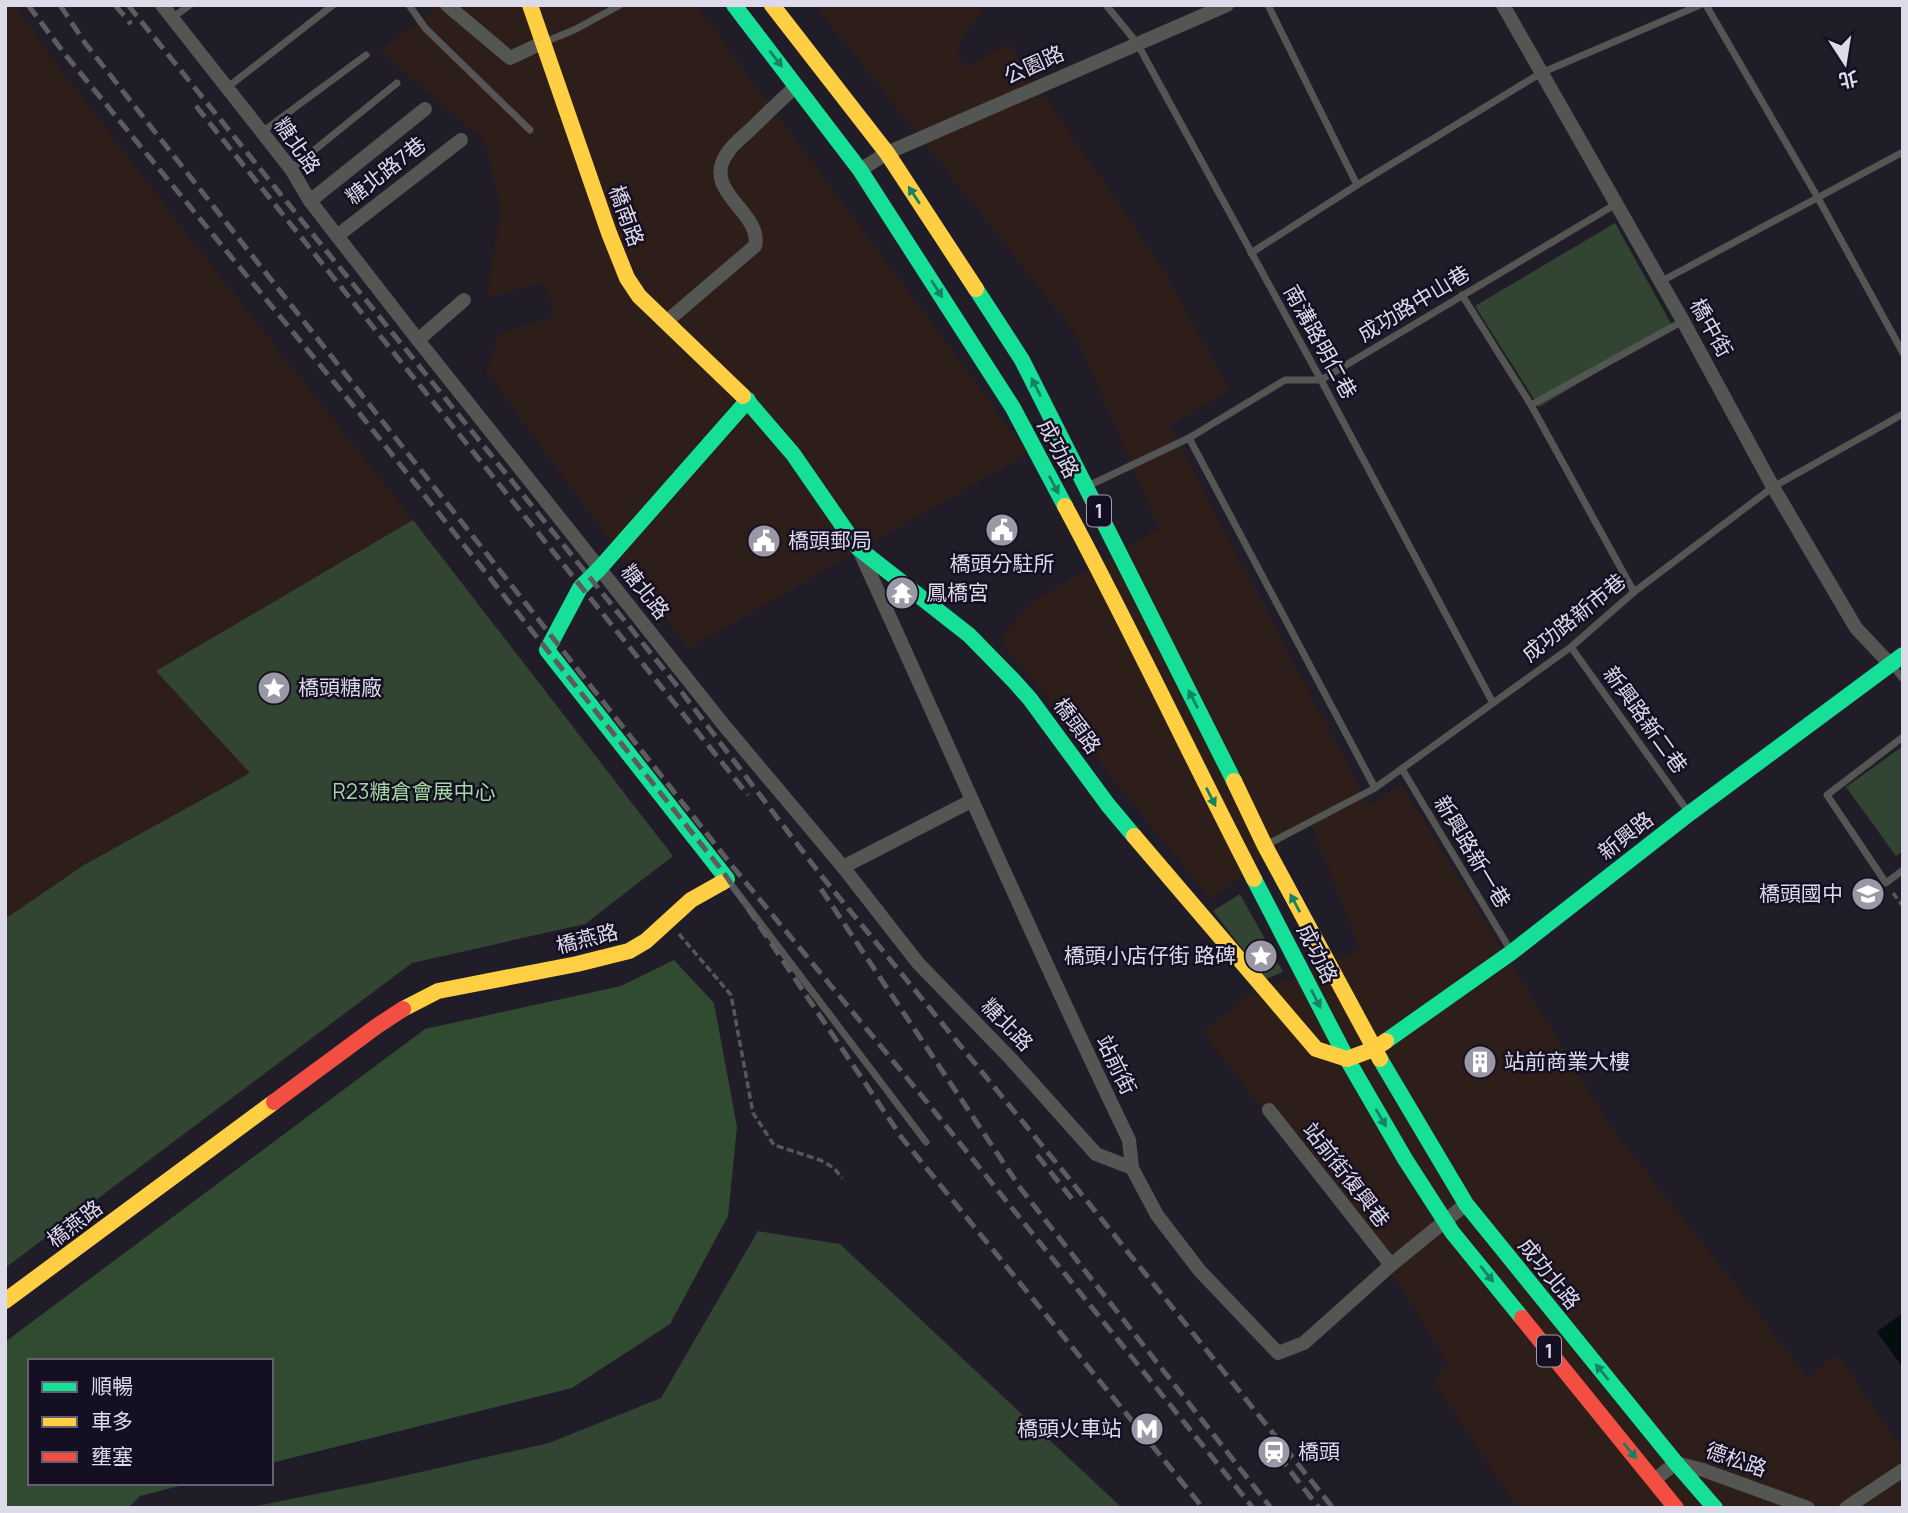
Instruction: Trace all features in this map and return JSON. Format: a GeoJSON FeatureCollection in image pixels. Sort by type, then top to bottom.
{"type":"FeatureCollection","features":[{"type":"Feature","properties":{"kind":"main road","name":"成功路"},"geometry":{"type":"LineString","coordinates":[[734,5],[860,170],[1013,408],[1101,573],[1208,791],[1347,1059]]}},
{"type":"Feature","properties":{"kind":"main road","name":"成功路"},"geometry":{"type":"LineString","coordinates":[[772,5],[887,153],[1022,360],[1265,846],[1374,1049]]}},
{"type":"Feature","properties":{"kind":"main road","name":"橋南路"},"geometry":{"type":"LineString","coordinates":[[534,6],[542,43],[601,213],[627,278],[639,296],[748,400]]}},
{"type":"Feature","properties":{"kind":"main road","name":"橋頭路"},"geometry":{"type":"LineString","coordinates":[[748,400],[793,454],[858,548],[969,635],[1014,681],[1108,805],[1316,1049],[1347,1059]]}},
{"type":"Feature","properties":{"kind":"main road"},"geometry":{"type":"LineString","coordinates":[[727,879],[547,650],[580,588],[748,400]]}},
{"type":"Feature","properties":{"kind":"main road","name":"新興路"},"geometry":{"type":"LineString","coordinates":[[1374,1049],[1512,952],[1690,813],[1896,659]]}},
{"type":"Feature","properties":{"kind":"main road","name":"橋燕路"},"geometry":{"type":"LineString","coordinates":[[5,1301],[366,1034],[412,1004],[438,991],[629,951],[646,941],[691,901],[727,879]]}},
{"type":"Feature","properties":{"kind":"main road"},"geometry":{"type":"LineString","coordinates":[[1347,1059],[1374,1049]]}},
{"type":"Feature","properties":{"kind":"main road","name":"成功北路"},"geometry":{"type":"LineString","coordinates":[[1374,1049],[1466,1204],[1715,1508]]}},
{"type":"Feature","properties":{"kind":"main road","name":"1"},"geometry":{"type":"LineString","coordinates":[[1347,1059],[1444,1221],[1676,1508]]}},
{"type":"Feature","properties":{"kind":"street","name":"糖北路"},"geometry":{"type":"LineString","coordinates":[[162,5],[291,169],[310,201],[418,340],[723,724],[843,867],[918,963],[1011,1059],[1096,1154],[1132,1168]]}},
{"type":"Feature","properties":{"kind":"street"},"geometry":{"type":"LineString","coordinates":[[447,5],[510,58],[542,43]]}},
{"type":"Feature","properties":{"kind":"street","name":"公園路"},"geometry":{"type":"LineString","coordinates":[[860,170],[887,153],[1227,5]]}},
{"type":"Feature","properties":{"kind":"street","name":"橋中街"},"geometry":{"type":"LineString","coordinates":[[1503,5],[1684,321],[1773,487],[1856,628],[1896,659]]}},
{"type":"Feature","properties":{"kind":"street"},"geometry":{"type":"LineString","coordinates":[[667,321],[755,246],[755,230],[724,189],[720,171],[725,155],[796,86]]}},
{"type":"Feature","properties":{"kind":"street"},"geometry":{"type":"LineString","coordinates":[[310,201],[425,109]]}},
{"type":"Feature","properties":{"kind":"street","name":"糖北路7巷"},"geometry":{"type":"LineString","coordinates":[[337,236],[461,140]]}},
{"type":"Feature","properties":{"kind":"street"},"geometry":{"type":"LineString","coordinates":[[418,340],[464,300]]}},
{"type":"Feature","properties":{"kind":"street","name":"站前街"},"geometry":{"type":"LineString","coordinates":[[858,548],[971,801],[1129,1140],[1132,1168],[1157,1215],[1200,1271],[1278,1353],[1304,1343],[1391,1265],[1466,1204]]}},
{"type":"Feature","properties":{"kind":"street"},"geometry":{"type":"LineString","coordinates":[[843,867],[971,801]]}},
{"type":"Feature","properties":{"kind":"street","name":"站前街復興巷"},"geometry":{"type":"LineString","coordinates":[[1269,1110],[1391,1265]]}},
{"type":"Feature","properties":{"kind":"street","name":"德松路"},"geometry":{"type":"LineString","coordinates":[[1654,1480],[1676,1463],[1808,1508]]}},
{"type":"Feature","properties":{"kind":"street"},"geometry":{"type":"LineString","coordinates":[[1846,1508],[1903,1470]]}},
{"type":"Feature","properties":{"kind":"lane"},"geometry":{"type":"LineString","coordinates":[[172,18],[190,5]]}},
{"type":"Feature","properties":{"kind":"lane"},"geometry":{"type":"LineString","coordinates":[[228,87],[333,5]]}},
{"type":"Feature","properties":{"kind":"lane"},"geometry":{"type":"LineString","coordinates":[[409,5],[425,28],[530,130]]}},
{"type":"Feature","properties":{"kind":"lane"},"geometry":{"type":"LineString","coordinates":[[542,43],[576,29],[620,5]]}},
{"type":"Feature","properties":{"kind":"lane","name":"南溝路明仁巷"},"geometry":{"type":"LineString","coordinates":[[1106,5],[1138,43],[1493,703]]}},
{"type":"Feature","properties":{"kind":"lane"},"geometry":{"type":"LineString","coordinates":[[1268,5],[1357,185]]}},
{"type":"Feature","properties":{"kind":"lane"},"geometry":{"type":"LineString","coordinates":[[1251,253],[1541,73],[1700,5]]}},
{"type":"Feature","properties":{"kind":"lane"},"geometry":{"type":"LineString","coordinates":[[1706,5],[1818,198],[1903,353]]}},
{"type":"Feature","properties":{"kind":"lane"},"geometry":{"type":"LineString","coordinates":[[262,132],[366,55]]}},
{"type":"Feature","properties":{"kind":"lane"},"geometry":{"type":"LineString","coordinates":[[291,169],[397,83]]}},
{"type":"Feature","properties":{"kind":"lane"},"geometry":{"type":"LineString","coordinates":[[1660,282],[1903,152]]}},
{"type":"Feature","properties":{"kind":"lane","name":"成功路中山巷"},"geometry":{"type":"LineString","coordinates":[[1321,380],[1616,203]]}},
{"type":"Feature","properties":{"kind":"lane"},"geometry":{"type":"LineString","coordinates":[[1462,295],[1531,405],[1634,592]]}},
{"type":"Feature","properties":{"kind":"lane"},"geometry":{"type":"LineString","coordinates":[[1531,405],[1684,321]]}},
{"type":"Feature","properties":{"kind":"lane"},"geometry":{"type":"LineString","coordinates":[[1086,487],[1189,438],[1285,380],[1321,380]]}},
{"type":"Feature","properties":{"kind":"lane","name":"成功路新市巷"},"geometry":{"type":"LineString","coordinates":[[1265,846],[1375,788],[1571,647],[1634,592],[1773,487],[1903,414]]}},
{"type":"Feature","properties":{"kind":"lane"},"geometry":{"type":"LineString","coordinates":[[1189,438],[1375,788]]}},
{"type":"Feature","properties":{"kind":"lane","name":"新興路新二巷"},"geometry":{"type":"LineString","coordinates":[[1571,647],[1690,813]]}},
{"type":"Feature","properties":{"kind":"lane"},"geometry":{"type":"LineString","coordinates":[[1896,659],[1903,678]]}},
{"type":"Feature","properties":{"kind":"lane"},"geometry":{"type":"LineString","coordinates":[[1903,737],[1827,794],[1886,883],[1903,870]]}},
{"type":"Feature","properties":{"kind":"lane","name":"新興路新一巷"},"geometry":{"type":"LineString","coordinates":[[1402,769],[1512,952]]}},
{"type":"Feature","properties":{"kind":"lane"},"geometry":{"type":"LineString","coordinates":[[727,879],[926,1142]]}},
{"type":"Feature","properties":{"kind":"path"},"geometry":{"type":"LineString","coordinates":[[669,922],[731,995],[752,1113],[774,1145],[820,1160],[834,1168],[842,1178]]}},
{"type":"Feature","properties":{"kind":"shaded area","name":"橋頭糖廠"},"geometry":{"type":"Polygon","coordinates":[[[5,5],[15,5],[199,250],[413,520],[673,856],[585,924],[412,963],[5,1268],[5,5]]]}},
{"type":"Feature","properties":{"kind":"shaded area"},"geometry":{"type":"Polygon","coordinates":[[[430,5],[696,5],[1028,453],[688,649],[486,370],[500,333],[556,316],[543,283],[486,298],[501,211],[484,140],[380,51],[432,11],[430,5]]]}},
{"type":"Feature","properties":{"kind":"shaded area"},"geometry":{"type":"Polygon","coordinates":[[[815,5],[975,5],[983,10],[956,48],[965,68],[1009,43],[1165,273],[1230,391],[1169,425],[1369,806],[1401,784],[1613,1130],[1808,1377],[1837,1355],[1903,1450],[1903,1508],[1517,1508],[1433,1381],[1448,1365],[1405,1293],[1203,1032],[1247,996],[1360,950],[1309,819],[1211,900],[1000,640],[1032,602],[1159,529],[1074,331],[815,5]]]}},
{"type":"Feature","properties":{"kind":"shaded area"},"geometry":{"type":"Polygon","coordinates":[[[1903,1313],[1903,1368],[1877,1332],[1903,1313]]]}},
{"type":"Feature","properties":{"kind":"green space"},"geometry":{"type":"Polygon","coordinates":[[[1615,223],[1673,327],[1539,407],[1475,306],[1615,223]]]}},
{"type":"Feature","properties":{"kind":"green space","name":"R23糖倉會展中心"},"geometry":{"type":"Polygon","coordinates":[[[413,520],[673,856],[585,924],[412,963],[5,1268],[5,919],[84,865],[250,773],[156,671],[413,520]]]}},
{"type":"Feature","properties":{"kind":"green space"},"geometry":{"type":"Polygon","coordinates":[[[1903,746],[1903,851],[1896,856],[1846,787],[1903,746]]]}},
{"type":"Feature","properties":{"kind":"green space"},"geometry":{"type":"Polygon","coordinates":[[[1240,894],[1283,972],[1266,979],[1213,911],[1240,894]]]}},
{"type":"Feature","properties":{"kind":"green space"},"geometry":{"type":"Polygon","coordinates":[[[674,960],[714,1003],[737,1127],[728,1216],[670,1324],[572,1388],[273,1463],[273,1359],[28,1359],[28,1485],[183,1485],[140,1496],[128,1508],[5,1508],[5,1342],[425,1029],[621,986],[674,960]]]}},
{"type":"Feature","properties":{"kind":"green space"},"geometry":{"type":"Polygon","coordinates":[[[758,1231],[840,1244],[1120,1508],[246,1508],[549,1443],[661,1398],[758,1231]]]}},
{"type":"Feature","properties":{"kind":"railway"},"geometry":{"type":"LineString","coordinates":[[28,5],[64,53],[356,409],[724,873],[902,1138],[1203,1508]]}},
{"type":"Feature","properties":{"kind":"railway"},"geometry":{"type":"LineString","coordinates":[[60,5],[85,43],[733,867],[926,1101],[1253,1508]]}},
{"type":"Feature","properties":{"kind":"railway"},"geometry":{"type":"LineString","coordinates":[[115,5],[131,24]]}},
{"type":"Feature","properties":{"kind":"railway"},"geometry":{"type":"LineString","coordinates":[[128,5],[674,682],[820,874],[1333,1508]]}},
{"type":"Feature","properties":{"kind":"railway"},"geometry":{"type":"LineString","coordinates":[[196,106],[748,795]]}},
{"type":"Feature","properties":{"kind":"railway"},"geometry":{"type":"LineString","coordinates":[[821,889],[1021,1189],[1271,1508]]}},
{"type":"Feature","properties":{"kind":"railway"},"geometry":{"type":"LineString","coordinates":[[1037,1155],[1076,1204]]}},
{"type":"Feature","properties":{"kind":"railway"},"geometry":{"type":"LineString","coordinates":[[1278,1455],[1319,1508]]}},
{"type":"Feature","properties":{"kind":"traffic: fast"},"geometry":{"type":"LineString","coordinates":[[734,5],[860,170],[1013,408],[1065,506]]}},
{"type":"Feature","properties":{"kind":"traffic: fast"},"geometry":{"type":"LineString","coordinates":[[976,289],[1022,360],[1234,781]]}},
{"type":"Feature","properties":{"kind":"traffic: fast"},"geometry":{"type":"LineString","coordinates":[[743,396],[793,454],[858,548],[969,635],[1014,681],[1134,836]]}},
{"type":"Feature","properties":{"kind":"traffic: fast"},"geometry":{"type":"LineString","coordinates":[[723,882],[727,879],[547,650],[580,588],[748,400]]}},
{"type":"Feature","properties":{"kind":"traffic: fast"},"geometry":{"type":"LineString","coordinates":[[1386,1041],[1512,952],[1690,813],[1903,655]]}},
{"type":"Feature","properties":{"kind":"traffic: fast"},"geometry":{"type":"LineString","coordinates":[[1254,879],[1347,1059],[1405,1159],[1452,1232],[1522,1318]]}},
{"type":"Feature","properties":{"kind":"traffic: fast"},"geometry":{"type":"LineString","coordinates":[[1380,1059],[1466,1204],[1715,1508]]}},
{"type":"Feature","properties":{"kind":"traffic: slow"},"geometry":{"type":"LineString","coordinates":[[530,5],[627,278],[639,296],[743,396]]}},
{"type":"Feature","properties":{"kind":"traffic: slow"},"geometry":{"type":"LineString","coordinates":[[772,5],[887,153],[976,289]]}},
{"type":"Feature","properties":{"kind":"traffic: slow"},"geometry":{"type":"LineString","coordinates":[[1065,506],[1254,879]]}},
{"type":"Feature","properties":{"kind":"traffic: slow"},"geometry":{"type":"LineString","coordinates":[[1234,781],[1265,846],[1380,1059]]}},
{"type":"Feature","properties":{"kind":"traffic: slow"},"geometry":{"type":"LineString","coordinates":[[1134,836],[1316,1049],[1347,1059],[1374,1049],[1386,1041]]}},
{"type":"Feature","properties":{"kind":"traffic: slow"},"geometry":{"type":"LineString","coordinates":[[403,1009],[438,991],[629,951],[646,941],[691,900],[723,882]]}},
{"type":"Feature","properties":{"kind":"traffic: slow"},"geometry":{"type":"LineString","coordinates":[[5,1301],[274,1102]]}},
{"type":"Feature","properties":{"kind":"traffic: jam"},"geometry":{"type":"LineString","coordinates":[[274,1102],[403,1009]]}},
{"type":"Feature","properties":{"kind":"traffic: jam"},"geometry":{"type":"LineString","coordinates":[[1522,1318],[1676,1508]]}},
{"type":"Feature","properties":{"kind":"place","name":"橋頭分駐所"},"geometry":{"type":"Point","coordinates":[1002,530]}},
{"type":"Feature","properties":{"kind":"place","name":"橋頭郵局"},"geometry":{"type":"Point","coordinates":[764,541]}},
{"type":"Feature","properties":{"kind":"place","name":"鳳橋宮"},"geometry":{"type":"Point","coordinates":[902,593]}},
{"type":"Feature","properties":{"kind":"place","name":"橋頭糖廠"},"geometry":{"type":"Point","coordinates":[274,688]}},
{"type":"Feature","properties":{"kind":"place","name":"橋頭國中"},"geometry":{"type":"Point","coordinates":[1868,894]}},
{"type":"Feature","properties":{"kind":"place","name":"橋頭小店仔街 路碑"},"geometry":{"type":"Point","coordinates":[1261,956]}},
{"type":"Feature","properties":{"kind":"place","name":"站前商業大樓"},"geometry":{"type":"Point","coordinates":[1480,1062]}},
{"type":"Feature","properties":{"kind":"place","name":"橋頭火車站"},"geometry":{"type":"Point","coordinates":[1147,1429]}},
{"type":"Feature","properties":{"kind":"place","name":"橋頭"},"geometry":{"type":"Point","coordinates":[1274,1452]}}]}
